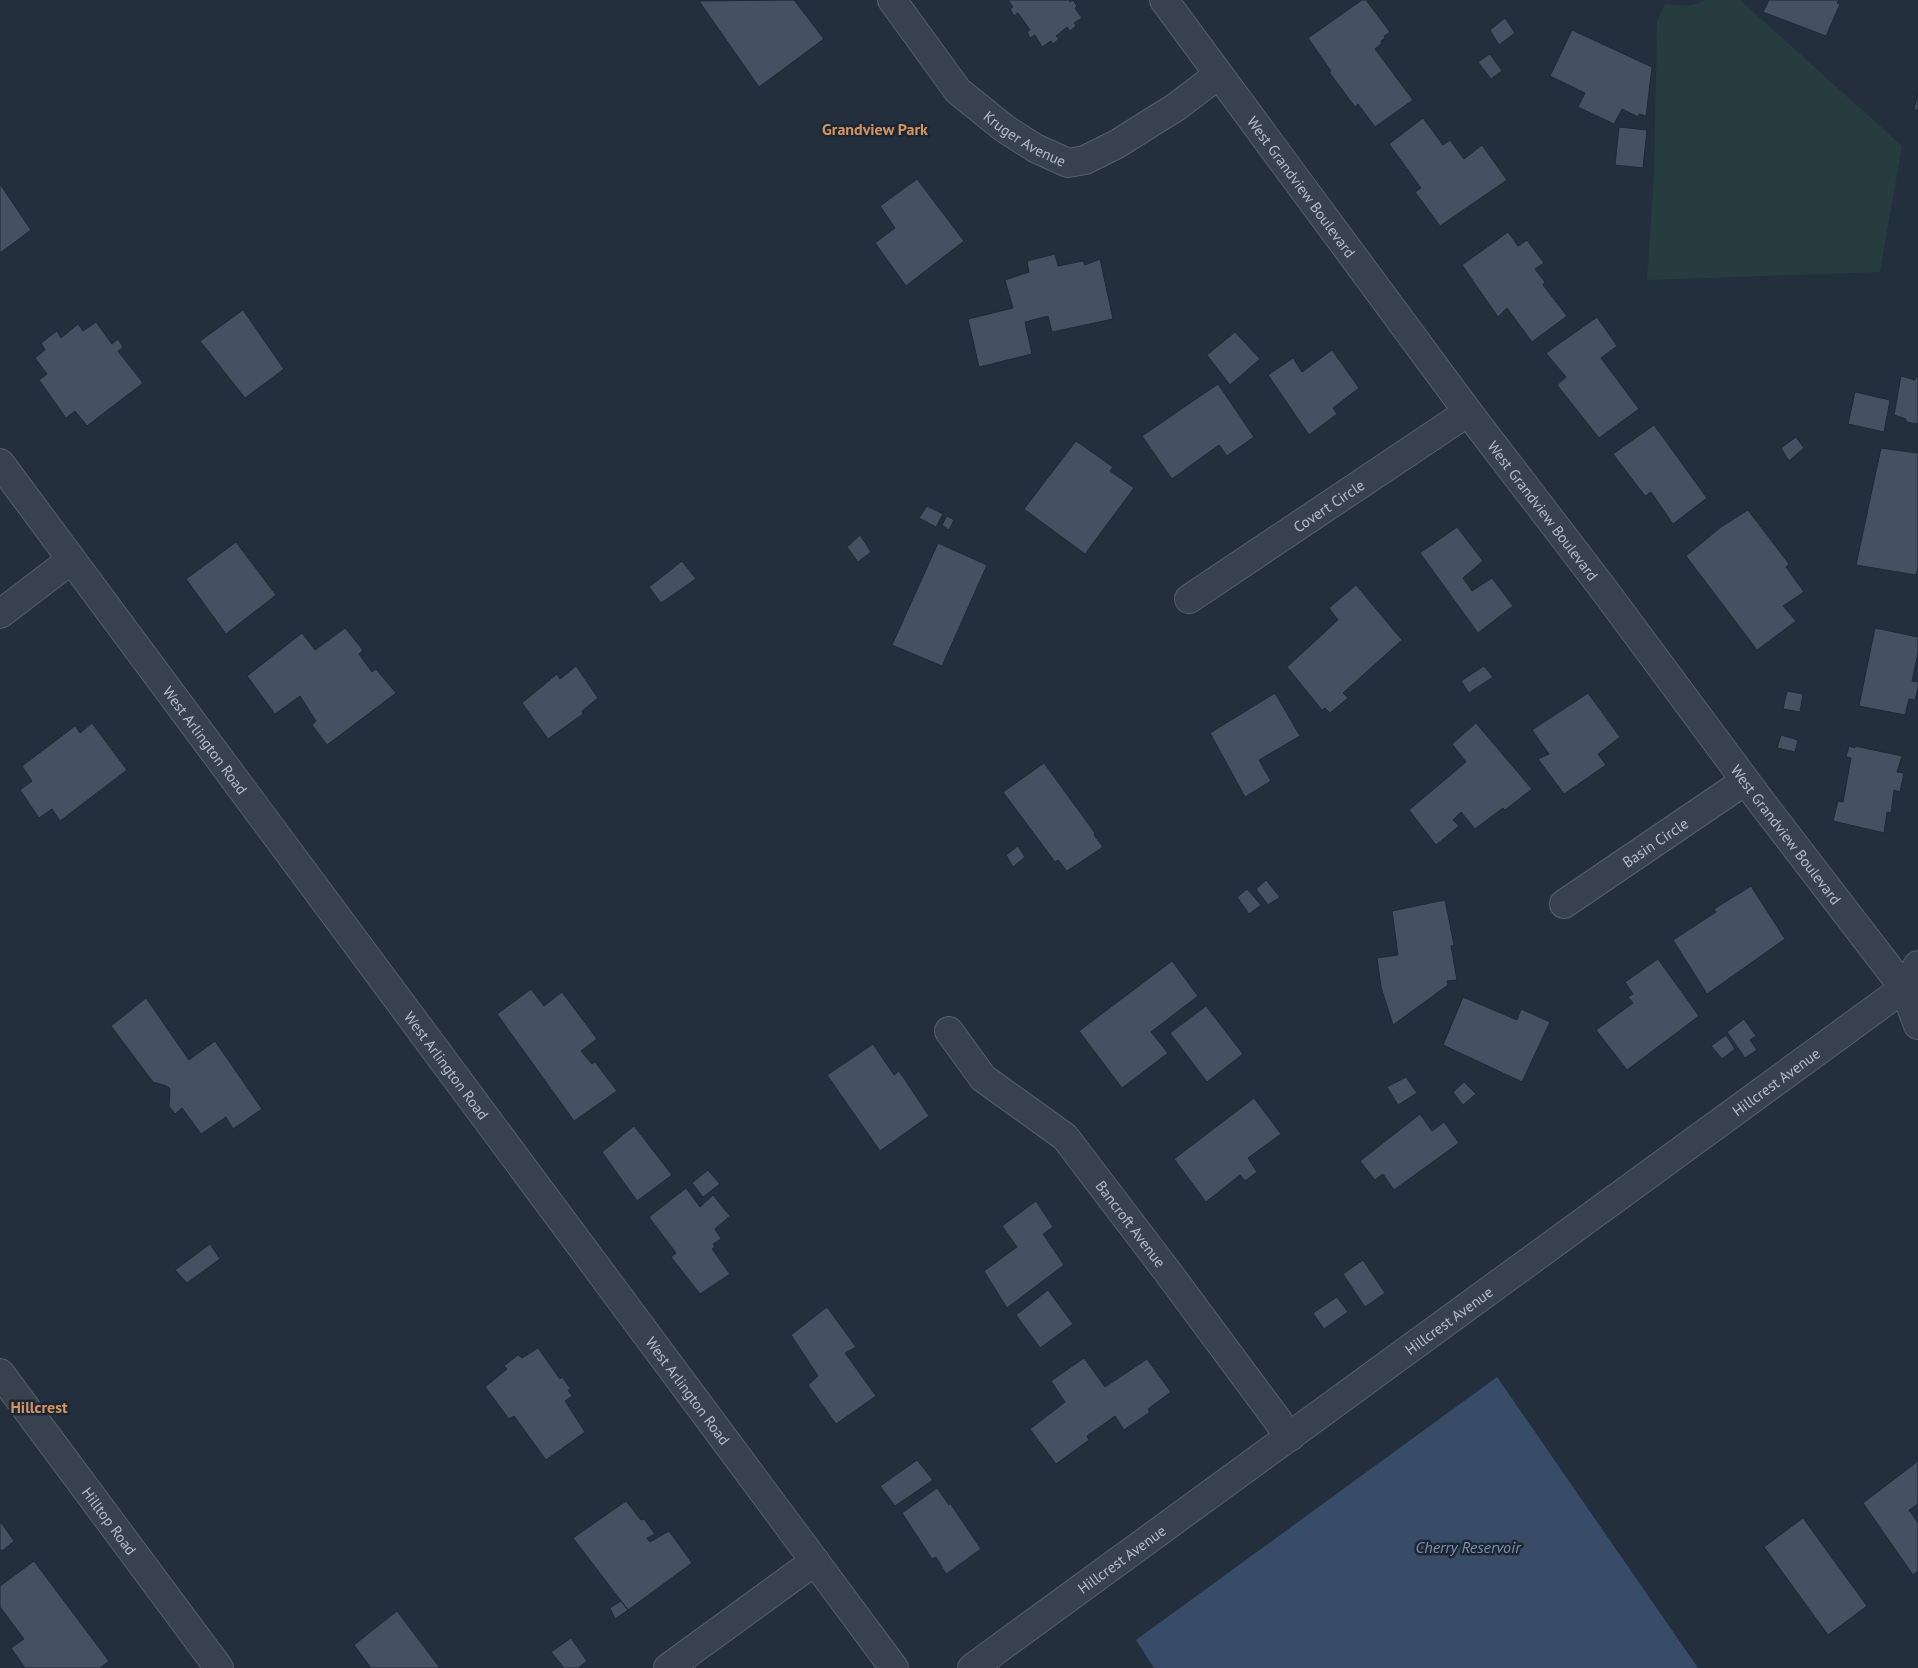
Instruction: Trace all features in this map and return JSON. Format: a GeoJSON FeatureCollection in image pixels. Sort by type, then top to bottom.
{"type":"FeatureCollection","features":[{"type":"Feature","properties":{"kind":"street","name":"Kruger Avenue"},"geometry":{"type":"LineString","coordinates":[[892,0],[958,91],[1004,128],[1035,148],[1068,163],[1085,160],[1117,144],[1176,107],[1218,76]]}},
{"type":"Feature","properties":{"kind":"street","name":"West Grandview Boulevard"},"geometry":{"type":"LineString","coordinates":[[1164,0],[1218,76],[1263,132],[1468,412],[1605,591],[1745,781],[1904,988],[1918,1025]]}},
{"type":"Feature","properties":{"kind":"street","name":"Covert Circle"},"geometry":{"type":"LineString","coordinates":[[1189,599],[1468,412]]}},
{"type":"Feature","properties":{"kind":"street","name":"West Arlington Road"},"geometry":{"type":"LineString","coordinates":[[0,464],[894,1668]]}},
{"type":"Feature","properties":{"kind":"street"},"geometry":{"type":"LineString","coordinates":[[0,614],[71,560]]}},
{"type":"Feature","properties":{"kind":"street","name":"Basin Circle"},"geometry":{"type":"LineString","coordinates":[[1564,904],[1745,781]]}},
{"type":"Feature","properties":{"kind":"street","name":"Hillcrest Avenue"},"geometry":{"type":"LineString","coordinates":[[972,1668],[1904,988],[1918,964]]}},
{"type":"Feature","properties":{"kind":"street","name":"Bancroft Avenue"},"geometry":{"type":"LineString","coordinates":[[948,1031],[983,1078],[1065,1137],[1168,1270],[1290,1437]]}},
{"type":"Feature","properties":{"kind":"street","name":"Hilltop Road"},"geometry":{"type":"LineString","coordinates":[[0,1373],[219,1668]]}},
{"type":"Feature","properties":{"kind":"street"},"geometry":{"type":"LineString","coordinates":[[668,1668],[815,1561]]}},
{"type":"Feature","properties":{"kind":"green space"},"geometry":{"type":"Polygon","coordinates":[[[1705,0],[1740,0],[1902,146],[1880,272],[1647,280],[1654,173],[1657,22],[1665,4],[1690,5],[1705,0]]]}},
{"type":"Feature","properties":{"kind":"water","name":"Cherry Reservoir"},"geometry":{"type":"Polygon","coordinates":[[[1497,1377],[1698,1668],[1154,1668],[1136,1640],[1497,1377]]]}},
{"type":"Feature","properties":{"kind":"building"},"geometry":{"type":"Polygon","coordinates":[[[794,0],[824,39],[759,87],[699,1],[794,0]]]}},
{"type":"Feature","properties":{"kind":"building"},"geometry":{"type":"Polygon","coordinates":[[[1008,0],[1069,0],[1070,2],[1073,0],[1077,6],[1075,8],[1082,18],[1074,23],[1076,26],[1070,31],[1067,27],[1056,36],[1059,39],[1053,44],[1051,41],[1042,47],[1035,35],[1030,38],[1027,32],[1030,30],[1018,13],[1014,16],[1010,9],[1013,7],[1008,0]]]}},
{"type":"Feature","properties":{"kind":"building"},"geometry":{"type":"Polygon","coordinates":[[[1362,0],[1366,0],[1390,32],[1384,36],[1385,38],[1381,41],[1382,43],[1375,49],[1413,100],[1375,127],[1358,104],[1355,107],[1329,72],[1331,71],[1308,38],[1362,0]]]}},
{"type":"Feature","properties":{"kind":"building"},"geometry":{"type":"Polygon","coordinates":[[[1769,0],[1839,0],[1837,3],[1840,4],[1826,36],[1763,12],[1769,0]]]}},
{"type":"Feature","properties":{"kind":"building"},"geometry":{"type":"Polygon","coordinates":[[[1505,18],[1515,33],[1499,45],[1490,30],[1505,18]]]}},
{"type":"Feature","properties":{"kind":"building"},"geometry":{"type":"Polygon","coordinates":[[[1572,30],[1652,67],[1646,116],[1639,114],[1638,117],[1622,109],[1614,124],[1578,107],[1585,93],[1550,76],[1572,30]]]}},
{"type":"Feature","properties":{"kind":"building"},"geometry":{"type":"Polygon","coordinates":[[[1490,54],[1502,71],[1491,79],[1478,62],[1490,54]]]}},
{"type":"Feature","properties":{"kind":"building"},"geometry":{"type":"Polygon","coordinates":[[[1918,93],[1918,110],[1914,110],[1918,93]]]}},
{"type":"Feature","properties":{"kind":"building"},"geometry":{"type":"Polygon","coordinates":[[[1423,118],[1443,145],[1450,140],[1464,159],[1482,145],[1507,180],[1440,226],[1415,192],[1421,188],[1389,144],[1423,118]]]}},
{"type":"Feature","properties":{"kind":"building"},"geometry":{"type":"Polygon","coordinates":[[[1619,127],[1647,130],[1643,168],[1615,165],[1619,127]]]}},
{"type":"Feature","properties":{"kind":"building"},"geometry":{"type":"Polygon","coordinates":[[[917,179],[964,241],[906,286],[875,243],[895,228],[880,206],[917,179]]]}},
{"type":"Feature","properties":{"kind":"building"},"geometry":{"type":"Polygon","coordinates":[[[0,184],[31,230],[0,253],[0,184]]]}},
{"type":"Feature","properties":{"kind":"building"},"geometry":{"type":"Polygon","coordinates":[[[1508,232],[1518,246],[1527,240],[1544,263],[1535,269],[1545,282],[1543,285],[1567,316],[1532,342],[1507,308],[1498,317],[1462,265],[1508,232]]]}},
{"type":"Feature","properties":{"kind":"building"},"geometry":{"type":"Polygon","coordinates":[[[1055,254],[1058,266],[1083,261],[1085,265],[1100,259],[1113,319],[1052,332],[1048,316],[1025,322],[1032,354],[979,367],[968,319],[1013,308],[1005,280],[1029,272],[1027,261],[1055,254]]]}},
{"type":"Feature","properties":{"kind":"building"},"geometry":{"type":"Polygon","coordinates":[[[243,310],[284,369],[245,398],[200,341],[243,310]]]}},
{"type":"Feature","properties":{"kind":"building"},"geometry":{"type":"Polygon","coordinates":[[[1597,317],[1617,346],[1601,358],[1639,409],[1599,438],[1557,385],[1566,377],[1546,353],[1597,317]]]}},
{"type":"Feature","properties":{"kind":"building"},"geometry":{"type":"Polygon","coordinates":[[[96,322],[112,344],[118,339],[123,347],[118,351],[143,383],[87,426],[75,411],[66,418],[39,380],[47,374],[35,358],[45,350],[41,343],[57,331],[61,338],[78,324],[83,331],[96,322]]]}},
{"type":"Feature","properties":{"kind":"building"},"geometry":{"type":"Polygon","coordinates":[[[1235,332],[1260,359],[1230,385],[1207,355],[1235,332]]]}},
{"type":"Feature","properties":{"kind":"building"},"geometry":{"type":"Polygon","coordinates":[[[1332,350],[1359,388],[1333,408],[1337,414],[1309,435],[1268,375],[1293,358],[1302,372],[1332,350]]]}},
{"type":"Feature","properties":{"kind":"building"},"geometry":{"type":"Polygon","coordinates":[[[1901,376],[1915,380],[1918,377],[1918,424],[1906,422],[1906,419],[1894,415],[1901,376]]]}},
{"type":"Feature","properties":{"kind":"building"},"geometry":{"type":"Polygon","coordinates":[[[1218,384],[1254,437],[1227,456],[1219,445],[1172,479],[1142,436],[1218,384]]]}},
{"type":"Feature","properties":{"kind":"building"},"geometry":{"type":"Polygon","coordinates":[[[1855,392],[1890,400],[1884,432],[1848,424],[1855,392]]]}},
{"type":"Feature","properties":{"kind":"building"},"geometry":{"type":"Polygon","coordinates":[[[1654,425],[1707,498],[1673,524],[1651,492],[1645,496],[1613,454],[1654,425]]]}},
{"type":"Feature","properties":{"kind":"building"},"geometry":{"type":"Polygon","coordinates":[[[1796,437],[1804,448],[1789,461],[1781,448],[1796,437]]]}},
{"type":"Feature","properties":{"kind":"building"},"geometry":{"type":"Polygon","coordinates":[[[1076,441],[1113,467],[1110,471],[1134,488],[1085,554],[1024,509],[1076,441]]]}},
{"type":"Feature","properties":{"kind":"building"},"geometry":{"type":"Polygon","coordinates":[[[1881,448],[1918,453],[1918,568],[1916,575],[1856,565],[1881,448]]]}},
{"type":"Feature","properties":{"kind":"building"},"geometry":{"type":"Polygon","coordinates":[[[927,506],[943,514],[936,527],[919,518],[927,506]]]}},
{"type":"Feature","properties":{"kind":"building"},"geometry":{"type":"Polygon","coordinates":[[[1748,510],[1789,564],[1786,567],[1804,592],[1783,606],[1796,621],[1757,650],[1686,556],[1721,527],[1748,510]]]}},
{"type":"Feature","properties":{"kind":"building"},"geometry":{"type":"Polygon","coordinates":[[[947,516],[954,520],[949,530],[942,525],[947,516]]]}},
{"type":"Feature","properties":{"kind":"building"},"geometry":{"type":"Polygon","coordinates":[[[1457,527],[1483,561],[1463,578],[1472,591],[1492,578],[1513,606],[1478,633],[1420,553],[1457,527]]]}},
{"type":"Feature","properties":{"kind":"building"},"geometry":{"type":"Polygon","coordinates":[[[860,535],[871,552],[858,562],[847,547],[860,535]]]}},
{"type":"Feature","properties":{"kind":"building"},"geometry":{"type":"Polygon","coordinates":[[[236,542],[276,595],[226,634],[186,579],[236,542]]]}},
{"type":"Feature","properties":{"kind":"building"},"geometry":{"type":"Polygon","coordinates":[[[938,543],[987,565],[942,666],[892,645],[938,543]]]}},
{"type":"Feature","properties":{"kind":"building"},"geometry":{"type":"Polygon","coordinates":[[[682,561],[696,579],[661,603],[649,587],[682,561]]]}},
{"type":"Feature","properties":{"kind":"building"},"geometry":{"type":"Polygon","coordinates":[[[1356,585],[1402,640],[1343,693],[1348,698],[1330,713],[1325,708],[1322,710],[1287,667],[1338,620],[1329,608],[1356,585]]]}},
{"type":"Feature","properties":{"kind":"building"},"geometry":{"type":"Polygon","coordinates":[[[345,628],[363,650],[359,654],[372,672],[376,669],[396,693],[327,745],[312,725],[316,721],[300,696],[275,714],[247,676],[302,633],[315,650],[345,628]]]}},
{"type":"Feature","properties":{"kind":"building"},"geometry":{"type":"Polygon","coordinates":[[[1875,628],[1918,637],[1918,653],[1912,681],[1918,682],[1918,687],[1915,700],[1909,699],[1905,715],[1859,706],[1875,628]]]}},
{"type":"Feature","properties":{"kind":"building"},"geometry":{"type":"Polygon","coordinates":[[[576,666],[598,698],[582,711],[583,714],[548,739],[522,703],[557,674],[560,679],[576,666]]]}},
{"type":"Feature","properties":{"kind":"building"},"geometry":{"type":"Polygon","coordinates":[[[1484,666],[1493,677],[1469,693],[1461,681],[1484,666]]]}},
{"type":"Feature","properties":{"kind":"building"},"geometry":{"type":"Polygon","coordinates":[[[1787,691],[1803,694],[1800,712],[1783,709],[1787,691]]]}},
{"type":"Feature","properties":{"kind":"building"},"geometry":{"type":"Polygon","coordinates":[[[1275,693],[1300,736],[1259,760],[1271,781],[1245,797],[1210,733],[1275,693]]]}},
{"type":"Feature","properties":{"kind":"building"},"geometry":{"type":"Polygon","coordinates":[[[1588,693],[1620,737],[1598,754],[1606,765],[1564,794],[1538,759],[1549,754],[1532,730],[1588,693]]]}},
{"type":"Feature","properties":{"kind":"building"},"geometry":{"type":"Polygon","coordinates":[[[92,723],[127,770],[60,821],[52,809],[39,818],[20,790],[32,781],[22,766],[75,726],[80,733],[92,723]]]}},
{"type":"Feature","properties":{"kind":"building"},"geometry":{"type":"Polygon","coordinates":[[[1476,723],[1532,789],[1505,810],[1503,808],[1475,829],[1461,812],[1453,820],[1459,826],[1436,845],[1409,810],[1466,762],[1452,744],[1476,723]]]}},
{"type":"Feature","properties":{"kind":"building"},"geometry":{"type":"Polygon","coordinates":[[[1781,735],[1798,740],[1795,752],[1777,748],[1781,735]]]}},
{"type":"Feature","properties":{"kind":"building"},"geometry":{"type":"Polygon","coordinates":[[[1849,746],[1902,756],[1897,772],[1904,773],[1900,792],[1894,790],[1891,813],[1887,812],[1884,833],[1833,821],[1838,801],[1843,802],[1851,758],[1846,757],[1849,746]]]}},
{"type":"Feature","properties":{"kind":"building"},"geometry":{"type":"Polygon","coordinates":[[[1044,763],[1095,833],[1094,835],[1103,847],[1067,871],[1058,860],[1055,862],[1003,792],[1044,763]]]}},
{"type":"Feature","properties":{"kind":"building"},"geometry":{"type":"Polygon","coordinates":[[[1018,846],[1025,857],[1013,867],[1006,855],[1018,846]]]}},
{"type":"Feature","properties":{"kind":"building"},"geometry":{"type":"Polygon","coordinates":[[[1266,880],[1280,897],[1268,905],[1256,889],[1266,880]]]}},
{"type":"Feature","properties":{"kind":"building"},"geometry":{"type":"Polygon","coordinates":[[[1751,886],[1785,939],[1707,994],[1673,940],[1716,912],[1714,909],[1751,886]]]}},
{"type":"Feature","properties":{"kind":"building"},"geometry":{"type":"Polygon","coordinates":[[[1247,889],[1261,905],[1249,914],[1237,897],[1247,889]]]}},
{"type":"Feature","properties":{"kind":"building"},"geometry":{"type":"Polygon","coordinates":[[[1445,900],[1454,945],[1451,946],[1457,980],[1447,981],[1448,985],[1393,1025],[1381,987],[1377,958],[1398,955],[1392,911],[1445,900]]]}},
{"type":"Feature","properties":{"kind":"building"},"geometry":{"type":"Polygon","coordinates":[[[1658,959],[1699,1016],[1627,1070],[1596,1030],[1633,1003],[1628,997],[1633,994],[1625,982],[1658,959]]]}},
{"type":"Feature","properties":{"kind":"building"},"geometry":{"type":"Polygon","coordinates":[[[1172,961],[1198,996],[1151,1032],[1168,1053],[1122,1088],[1079,1031],[1172,961]]]}},
{"type":"Feature","properties":{"kind":"building"},"geometry":{"type":"Polygon","coordinates":[[[531,989],[544,1006],[562,992],[597,1039],[581,1051],[592,1064],[595,1062],[617,1091],[574,1121],[497,1014],[531,989]]]}},
{"type":"Feature","properties":{"kind":"building"},"geometry":{"type":"Polygon","coordinates":[[[1463,997],[1517,1020],[1521,1009],[1550,1022],[1522,1082],[1443,1045],[1463,997]]]}},
{"type":"Feature","properties":{"kind":"building"},"geometry":{"type":"Polygon","coordinates":[[[146,998],[189,1060],[215,1041],[262,1109],[233,1129],[226,1117],[201,1134],[182,1108],[175,1114],[169,1106],[170,1089],[167,1086],[153,1082],[111,1026],[146,998]]]}},
{"type":"Feature","properties":{"kind":"building"},"geometry":{"type":"Polygon","coordinates":[[[1206,1006],[1243,1054],[1207,1082],[1170,1033],[1206,1006]]]}},
{"type":"Feature","properties":{"kind":"building"},"geometry":{"type":"Polygon","coordinates":[[[1744,1019],[1756,1036],[1750,1040],[1757,1050],[1745,1058],[1727,1032],[1744,1019]]]}},
{"type":"Feature","properties":{"kind":"building"},"geometry":{"type":"Polygon","coordinates":[[[1726,1035],[1735,1049],[1722,1059],[1711,1046],[1726,1035]]]}},
{"type":"Feature","properties":{"kind":"building"},"geometry":{"type":"Polygon","coordinates":[[[873,1044],[894,1075],[899,1071],[929,1116],[880,1151],[827,1075],[873,1044]]]}},
{"type":"Feature","properties":{"kind":"building"},"geometry":{"type":"Polygon","coordinates":[[[1406,1077],[1417,1093],[1398,1105],[1387,1087],[1406,1077]]]}},
{"type":"Feature","properties":{"kind":"building"},"geometry":{"type":"Polygon","coordinates":[[[1464,1082],[1476,1094],[1463,1105],[1453,1092],[1464,1082]]]}},
{"type":"Feature","properties":{"kind":"building"},"geometry":{"type":"Polygon","coordinates":[[[1254,1098],[1281,1134],[1248,1158],[1257,1172],[1245,1181],[1240,1175],[1206,1202],[1174,1159],[1254,1098]]]}},
{"type":"Feature","properties":{"kind":"building"},"geometry":{"type":"Polygon","coordinates":[[[1420,1114],[1432,1131],[1444,1122],[1459,1143],[1394,1190],[1383,1174],[1375,1180],[1360,1161],[1420,1114]]]}},
{"type":"Feature","properties":{"kind":"building"},"geometry":{"type":"Polygon","coordinates":[[[634,1126],[672,1175],[637,1201],[602,1152],[634,1126]]]}},
{"type":"Feature","properties":{"kind":"building"},"geometry":{"type":"Polygon","coordinates":[[[708,1170],[720,1184],[703,1197],[692,1183],[708,1170]]]}},
{"type":"Feature","properties":{"kind":"building"},"geometry":{"type":"Polygon","coordinates":[[[686,1188],[700,1207],[713,1195],[730,1216],[715,1229],[721,1239],[713,1244],[715,1247],[712,1249],[730,1274],[700,1294],[671,1257],[676,1253],[649,1217],[686,1188]]]}},
{"type":"Feature","properties":{"kind":"building"},"geometry":{"type":"Polygon","coordinates":[[[1036,1201],[1053,1227],[1043,1234],[1064,1265],[1007,1308],[984,1271],[1017,1247],[1002,1226],[1036,1201]]]}},
{"type":"Feature","properties":{"kind":"building"},"geometry":{"type":"Polygon","coordinates":[[[210,1244],[220,1259],[187,1283],[175,1270],[210,1244]]]}},
{"type":"Feature","properties":{"kind":"building"},"geometry":{"type":"Polygon","coordinates":[[[1363,1260],[1385,1293],[1365,1307],[1343,1274],[1363,1260]]]}},
{"type":"Feature","properties":{"kind":"building"},"geometry":{"type":"Polygon","coordinates":[[[1048,1290],[1073,1324],[1040,1348],[1016,1315],[1048,1290]]]}},
{"type":"Feature","properties":{"kind":"building"},"geometry":{"type":"Polygon","coordinates":[[[1337,1297],[1348,1312],[1324,1329],[1313,1313],[1337,1297]]]}},
{"type":"Feature","properties":{"kind":"building"},"geometry":{"type":"Polygon","coordinates":[[[827,1307],[856,1347],[845,1353],[876,1396],[836,1424],[808,1385],[818,1376],[791,1335],[827,1307]]]}},
{"type":"Feature","properties":{"kind":"building"},"geometry":{"type":"Polygon","coordinates":[[[538,1348],[560,1379],[562,1377],[571,1389],[568,1390],[572,1396],[565,1401],[585,1432],[546,1460],[514,1416],[509,1419],[485,1387],[507,1369],[504,1366],[518,1355],[522,1358],[538,1348]]]}},
{"type":"Feature","properties":{"kind":"building"},"geometry":{"type":"Polygon","coordinates":[[[1084,1358],[1105,1387],[1147,1359],[1171,1392],[1148,1409],[1150,1412],[1124,1430],[1115,1416],[1087,1436],[1089,1440],[1056,1464],[1030,1429],[1065,1402],[1051,1381],[1084,1358]]]}},
{"type":"Feature","properties":{"kind":"building"},"geometry":{"type":"Polygon","coordinates":[[[917,1460],[933,1480],[895,1506],[880,1486],[917,1460]]]}},
{"type":"Feature","properties":{"kind":"building"},"geometry":{"type":"Polygon","coordinates":[[[1918,1461],[1918,1504],[1909,1510],[1918,1523],[1918,1571],[1913,1575],[1863,1503],[1918,1461]]]}},
{"type":"Feature","properties":{"kind":"building"},"geometry":{"type":"Polygon","coordinates":[[[937,1488],[949,1505],[950,1503],[981,1549],[946,1574],[936,1557],[932,1559],[902,1513],[937,1488]]]}},
{"type":"Feature","properties":{"kind":"building"},"geometry":{"type":"Polygon","coordinates":[[[626,1501],[641,1520],[644,1519],[655,1534],[647,1538],[650,1542],[669,1531],[692,1563],[628,1610],[573,1538],[626,1501]]]}},
{"type":"Feature","properties":{"kind":"building"},"geometry":{"type":"Polygon","coordinates":[[[1803,1518],[1867,1606],[1828,1635],[1764,1547],[1803,1518]]]}},
{"type":"Feature","properties":{"kind":"building"},"geometry":{"type":"Polygon","coordinates":[[[0,1521],[14,1541],[2,1551],[0,1549],[0,1521]]]}},
{"type":"Feature","properties":{"kind":"building"},"geometry":{"type":"Polygon","coordinates":[[[34,1561],[109,1661],[100,1668],[25,1668],[11,1648],[24,1639],[0,1607],[0,1586],[34,1561]]]}},
{"type":"Feature","properties":{"kind":"building"},"geometry":{"type":"Polygon","coordinates":[[[621,1601],[628,1610],[615,1619],[610,1608],[621,1601]]]}},
{"type":"Feature","properties":{"kind":"building"},"geometry":{"type":"Polygon","coordinates":[[[397,1611],[440,1668],[371,1668],[354,1645],[397,1611]]]}},
{"type":"Feature","properties":{"kind":"building"},"geometry":{"type":"Polygon","coordinates":[[[571,1638],[587,1661],[578,1668],[564,1668],[551,1652],[571,1638]]]}},
{"type":"Feature","properties":{"kind":"district","name":"Grandview Park"},"geometry":{"type":"Point","coordinates":[875,129]}},
{"type":"Feature","properties":{"kind":"district","name":"Hillcrest"},"geometry":{"type":"Point","coordinates":[39,1407]}}]}
